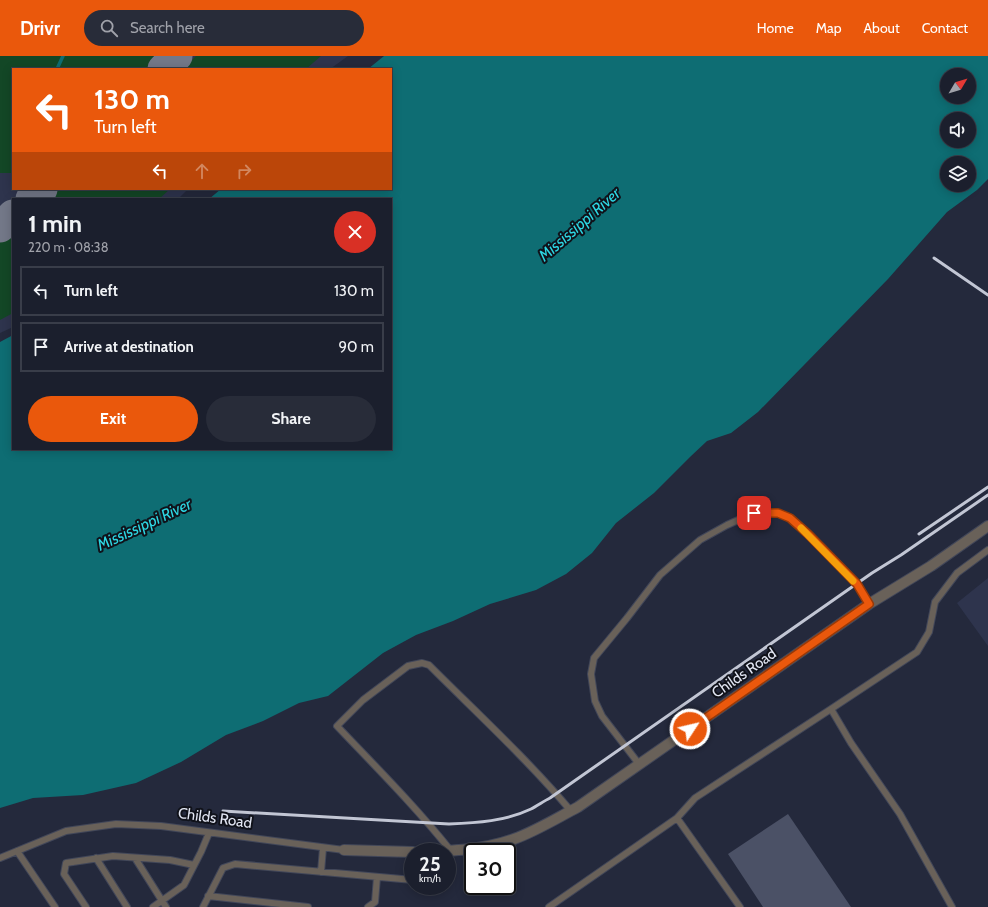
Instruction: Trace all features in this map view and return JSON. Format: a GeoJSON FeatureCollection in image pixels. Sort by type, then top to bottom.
{"type":"FeatureCollection","features":[{"type":"Feature","properties":{"kind":"street","name":"Childs Road"},"geometry":{"type":"LineString","coordinates":[[456,850],[487,846],[514,839],[540,827],[570,810],[639,764],[869,604],[930,566],[988,526]]}},
{"type":"Feature","properties":{"kind":"street","name":"Childs Road"},"geometry":{"type":"LineString","coordinates":[[344,850],[404,852]]}},
{"type":"Feature","properties":{"kind":"lane"},"geometry":{"type":"LineString","coordinates":[[639,764],[602,716],[595,700],[591,674],[594,658],[660,575],[700,540],[727,525],[754,513],[778,513],[790,518],[818,543],[857,584],[869,604]]}},
{"type":"Feature","properties":{"kind":"lane"},"geometry":{"type":"LineString","coordinates":[[549,907],[677,818],[686,806],[695,798],[917,652],[928,632],[935,602],[957,573],[988,550]]}},
{"type":"Feature","properties":{"kind":"lane"},"geometry":{"type":"LineString","coordinates":[[444,843],[394,785],[337,726],[363,700],[408,666],[422,663],[429,666],[510,745],[556,793],[570,810]]}},
{"type":"Feature","properties":{"kind":"lane"},"geometry":{"type":"LineString","coordinates":[[831,709],[851,743],[900,814],[952,907]]}},
{"type":"Feature","properties":{"kind":"lane"},"geometry":{"type":"LineString","coordinates":[[677,818],[740,907]]}},
{"type":"Feature","properties":{"kind":"lane","name":"Childs Road"},"geometry":{"type":"LineString","coordinates":[[0,858],[66,831],[116,824],[161,826],[344,850]]}},
{"type":"Feature","properties":{"kind":"lane"},"geometry":{"type":"LineString","coordinates":[[153,907],[184,885],[208,832]]}},
{"type":"Feature","properties":{"kind":"lane"},"geometry":{"type":"LineString","coordinates":[[321,872],[323,848]]}},
{"type":"Feature","properties":{"kind":"lane"},"geometry":{"type":"LineString","coordinates":[[17,850],[55,907]]}},
{"type":"Feature","properties":{"kind":"lane"},"geometry":{"type":"LineString","coordinates":[[86,907],[64,874],[66,863],[113,856],[170,860],[194,865]]}},
{"type":"Feature","properties":{"kind":"lane"},"geometry":{"type":"LineString","coordinates":[[96,858],[127,907]]}},
{"type":"Feature","properties":{"kind":"lane"},"geometry":{"type":"LineString","coordinates":[[135,858],[166,907]]}},
{"type":"Feature","properties":{"kind":"lane"},"geometry":{"type":"LineString","coordinates":[[202,907],[223,868],[235,864],[404,879]]}},
{"type":"Feature","properties":{"kind":"lane"},"geometry":{"type":"LineString","coordinates":[[368,907],[375,902],[377,877]]}},
{"type":"Feature","properties":{"kind":"lane"},"geometry":{"type":"LineString","coordinates":[[208,896],[308,907]]}},
{"type":"Feature","properties":{"kind":"shaded area"},"geometry":{"type":"Polygon","coordinates":[[[0,56],[348,56],[331,68],[12,68],[12,190],[187,190],[179,198],[12,198],[12,327],[0,333],[0,56]]]}},
{"type":"Feature","properties":{"kind":"shaded area"},"geometry":{"type":"Polygon","coordinates":[[[0,56],[158,56],[146,68],[12,68],[12,173],[0,173],[0,56]]]}},
{"type":"Feature","properties":{"kind":"shaded area"},"geometry":{"type":"Polygon","coordinates":[[[196,56],[321,56],[307,68],[184,68],[196,56]]]}},
{"type":"Feature","properties":{"kind":"shaded area"},"geometry":{"type":"Polygon","coordinates":[[[59,190],[169,190],[160,198],[51,198],[59,190]]]}},
{"type":"Feature","properties":{"kind":"shaded area"},"geometry":{"type":"Polygon","coordinates":[[[12,233],[12,314],[0,320],[0,242],[12,233]]]}},
{"type":"Feature","properties":{"kind":"shaded area"},"geometry":{"type":"Polygon","coordinates":[[[988,578],[988,646],[957,603],[988,578]]]}},
{"type":"Feature","properties":{"kind":"water","name":"Mississippi River"},"geometry":{"type":"Polygon","coordinates":[[[384,56],[988,56],[988,179],[976,191],[976,156],[940,156],[940,192],[974,192],[947,212],[888,279],[758,412],[731,433],[707,441],[654,493],[616,523],[592,553],[566,574],[536,590],[490,604],[453,621],[416,635],[383,653],[328,696],[299,703],[263,721],[226,735],[181,762],[136,783],[83,795],[33,798],[0,808],[0,342],[12,336],[12,450],[392,450],[392,198],[210,198],[220,190],[392,190],[392,68],[369,68],[384,56]]]}},
{"type":"Feature","properties":{"kind":"building"},"geometry":{"type":"Polygon","coordinates":[[[788,814],[851,907],[763,907],[728,854],[788,814]]]}},
{"type":"Feature","properties":{"kind":"waterway"},"geometry":{"type":"LineString","coordinates":[[57,68],[63,56]]}},
{"type":"Feature","properties":{"kind":"taxiway"},"geometry":{"type":"LineString","coordinates":[[164,68],[177,56]]}},
{"type":"Feature","properties":{"kind":"taxiway"},"geometry":{"type":"LineString","coordinates":[[32,198],[41,190]]}},
{"type":"Feature","properties":{"kind":"taxiway"},"geometry":{"type":"LineString","coordinates":[[0,227],[12,216]]}},
{"type":"Feature","properties":{"kind":"railway"},"geometry":{"type":"LineString","coordinates":[[934,258],[988,295]]}},
{"type":"Feature","properties":{"kind":"railway"},"geometry":{"type":"LineString","coordinates":[[919,534],[988,487]]}},
{"type":"Feature","properties":{"kind":"railway"},"geometry":{"type":"LineString","coordinates":[[223,811],[449,824],[491,821],[512,816],[531,809],[550,798],[872,573],[901,555],[988,495]]}},
{"type":"Feature","properties":{"kind":"slow traffic"},"geometry":{"type":"LineString","coordinates":[[801,528],[823,548],[853,581]]}},
{"type":"Feature","properties":{"kind":"route"},"geometry":{"type":"LineString","coordinates":[[690,729],[869,604],[857,584],[823,548],[790,518],[778,513],[754,513]]}}]}
